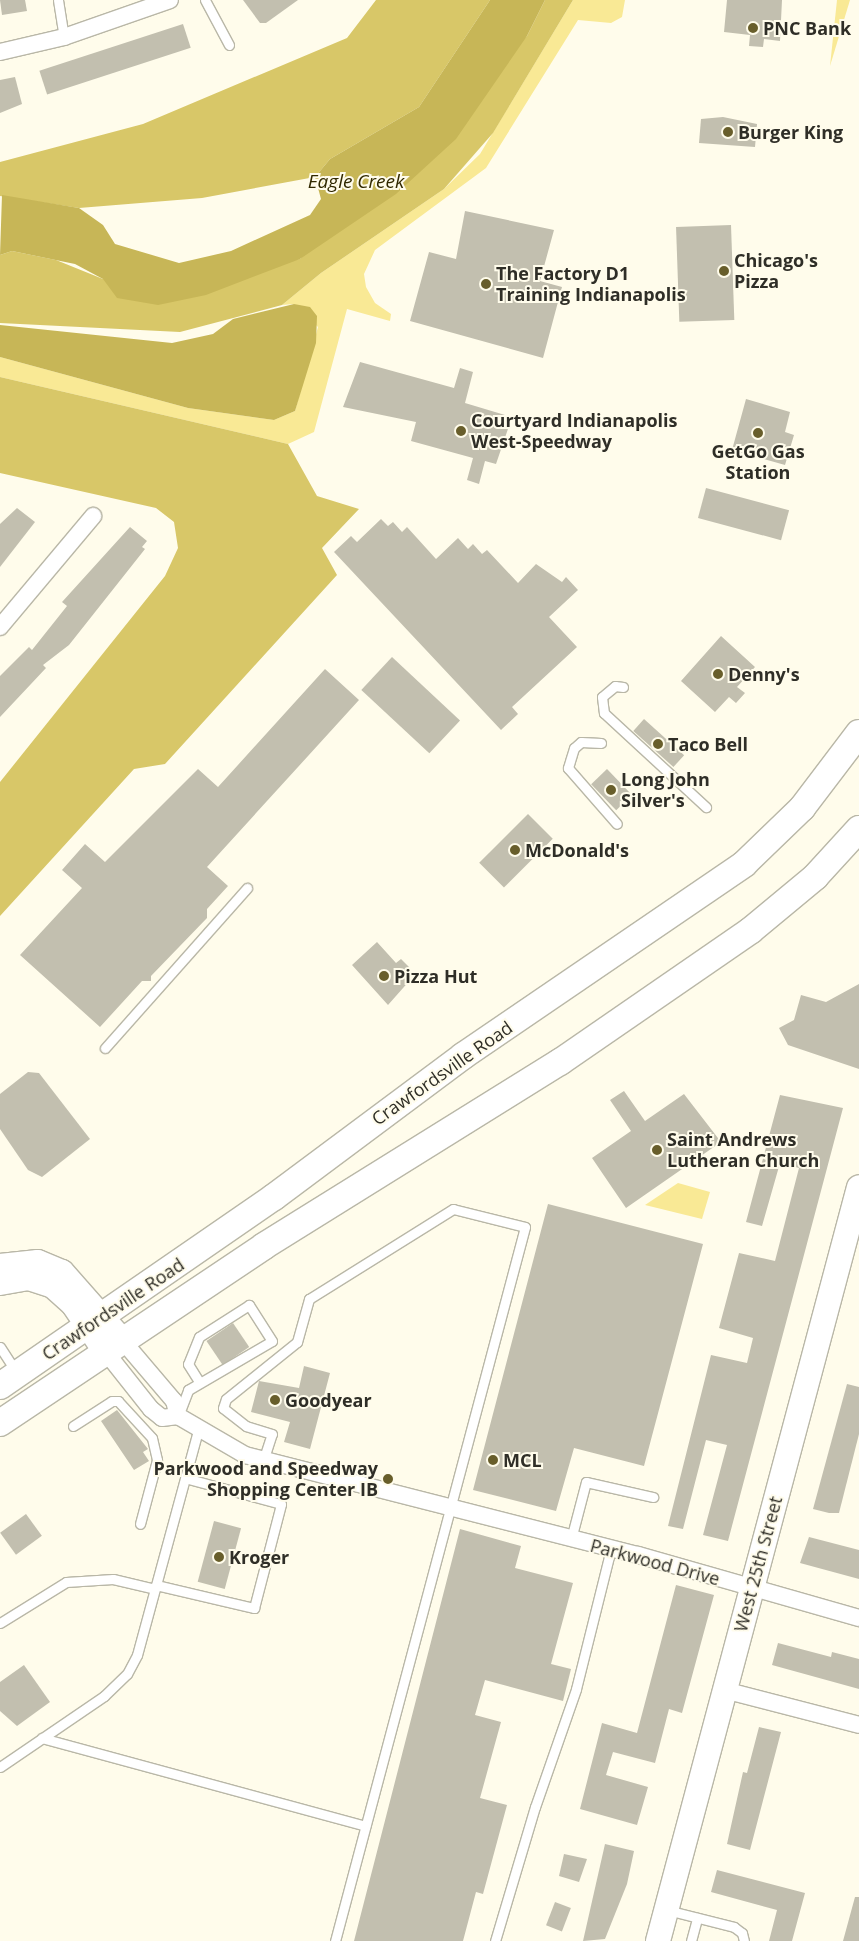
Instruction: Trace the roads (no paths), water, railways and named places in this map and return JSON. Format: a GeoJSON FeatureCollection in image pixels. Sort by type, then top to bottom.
{"type":"FeatureCollection","features":[{"type":"Feature","properties":{"kind":"main road","name":"Crawfordsville Road"},"geometry":{"type":"LineString","coordinates":[[9,1380],[274,1197],[463,1056],[744,864],[802,808],[859,733]]}},
{"type":"Feature","properties":{"kind":"main road","name":"Crawfordsville Road"},"geometry":{"type":"LineString","coordinates":[[0,1422],[264,1246],[532,1081],[750,931],[814,877],[859,829]]}},
{"type":"Feature","properties":{"kind":"street"},"geometry":{"type":"LineString","coordinates":[[0,52],[64,36],[170,0]]}},
{"type":"Feature","properties":{"kind":"street"},"geometry":{"type":"LineString","coordinates":[[0,627],[93,516]]}},
{"type":"Feature","properties":{"kind":"street","name":"West 25th Street"},"geometry":{"type":"LineString","coordinates":[[658,1941],[859,1187]]}},
{"type":"Feature","properties":{"kind":"street"},"geometry":{"type":"LineString","coordinates":[[0,1266],[38,1262],[62,1272],[114,1346],[151,1409],[162,1418],[178,1416],[174,1401],[114,1346]]}},
{"type":"Feature","properties":{"kind":"street"},"geometry":{"type":"LineString","coordinates":[[0,1283],[29,1278],[53,1286],[95,1321]]}},
{"type":"Feature","properties":{"kind":"street","name":"Parkwood Drive"},"geometry":{"type":"LineString","coordinates":[[178,1416],[198,1430],[263,1462],[611,1549],[859,1618]]}},
{"type":"Feature","properties":{"kind":"street"},"geometry":{"type":"LineString","coordinates":[[724,1690],[859,1725]]}},
{"type":"Feature","properties":{"kind":"lane"},"geometry":{"type":"LineString","coordinates":[[58,0],[64,36]]}},
{"type":"Feature","properties":{"kind":"lane"},"geometry":{"type":"LineString","coordinates":[[205,0],[229,45]]}},
{"type":"Feature","properties":{"kind":"lane"},"geometry":{"type":"LineString","coordinates":[[623,687],[610,688],[602,697],[604,713],[706,807]]}},
{"type":"Feature","properties":{"kind":"lane"},"geometry":{"type":"LineString","coordinates":[[601,743],[581,742],[574,748],[568,768],[573,780],[617,824]]}},
{"type":"Feature","properties":{"kind":"lane"},"geometry":{"type":"LineString","coordinates":[[105,1048],[248,888]]}},
{"type":"Feature","properties":{"kind":"lane"},"geometry":{"type":"LineString","coordinates":[[263,1462],[272,1434],[246,1426],[223,1408],[226,1399],[297,1342],[308,1299],[453,1209],[525,1227],[364,1826],[335,1941]]}},
{"type":"Feature","properties":{"kind":"lane"},"geometry":{"type":"LineString","coordinates":[[178,1416],[188,1390],[200,1383],[272,1341],[249,1305],[199,1338],[188,1364],[200,1383]]}},
{"type":"Feature","properties":{"kind":"lane"},"geometry":{"type":"LineString","coordinates":[[0,1348],[9,1380]]}},
{"type":"Feature","properties":{"kind":"lane"},"geometry":{"type":"LineString","coordinates":[[73,1426],[112,1401],[118,1402],[152,1438],[157,1460],[140,1524]]}},
{"type":"Feature","properties":{"kind":"lane"},"geometry":{"type":"LineString","coordinates":[[0,1767],[127,1674],[155,1587],[198,1430]]}},
{"type":"Feature","properties":{"kind":"lane"},"geometry":{"type":"LineString","coordinates":[[0,1623],[66,1582],[113,1579],[254,1608],[280,1504],[185,1478]]}},
{"type":"Feature","properties":{"kind":"lane"},"geometry":{"type":"LineString","coordinates":[[571,1539],[586,1482],[653,1497]]}},
{"type":"Feature","properties":{"kind":"lane"},"geometry":{"type":"LineString","coordinates":[[495,1941],[535,1807],[576,1689],[611,1549]]}},
{"type":"Feature","properties":{"kind":"lane"},"geometry":{"type":"LineString","coordinates":[[42,1738],[364,1826]]}},
{"type":"Feature","properties":{"kind":"lane"},"geometry":{"type":"LineString","coordinates":[[667,1910],[734,1927],[742,1933],[744,1941]]}},
{"type":"Feature","properties":{"kind":"lane"},"geometry":{"type":"LineString","coordinates":[[691,1941],[697,1918]]}},
{"type":"Feature","properties":{"kind":"water","name":"Eagle Creek"},"geometry":{"type":"Polygon","coordinates":[[[490,0],[545,0],[527,36],[456,139],[396,194],[300,259],[206,295],[158,305],[117,298],[103,279],[75,264],[12,251],[0,255],[2,195],[79,208],[103,225],[115,244],[179,263],[231,251],[310,215],[321,199],[315,177],[330,159],[419,107],[490,0]]]}},
{"type":"Feature","properties":{"kind":"water"},"geometry":{"type":"Polygon","coordinates":[[[294,304],[310,307],[317,316],[316,343],[295,411],[274,420],[188,408],[0,357],[0,325],[172,343],[213,334],[233,319],[294,304]]]}},
{"type":"Feature","properties":{"kind":"place","name":"PNC Bank"},"geometry":{"type":"Point","coordinates":[753,28]}},
{"type":"Feature","properties":{"kind":"place","name":"Burger King"},"geometry":{"type":"Point","coordinates":[728,132]}},
{"type":"Feature","properties":{"kind":"place","name":"Chicago's Pizza"},"geometry":{"type":"Point","coordinates":[724,271]}},
{"type":"Feature","properties":{"kind":"place","name":"The Factory D1 Training Indianapolis"},"geometry":{"type":"Point","coordinates":[486,284]}},
{"type":"Feature","properties":{"kind":"place","name":"Courtyard Indianapolis West-Speedway"},"geometry":{"type":"Point","coordinates":[461,431]}},
{"type":"Feature","properties":{"kind":"place","name":"GetGo Gas Station"},"geometry":{"type":"Point","coordinates":[758,433]}},
{"type":"Feature","properties":{"kind":"place","name":"Denny's"},"geometry":{"type":"Point","coordinates":[718,674]}},
{"type":"Feature","properties":{"kind":"place","name":"Taco Bell"},"geometry":{"type":"Point","coordinates":[658,744]}},
{"type":"Feature","properties":{"kind":"place","name":"Long John Silver's"},"geometry":{"type":"Point","coordinates":[611,790]}},
{"type":"Feature","properties":{"kind":"place","name":"McDonald's"},"geometry":{"type":"Point","coordinates":[515,850]}},
{"type":"Feature","properties":{"kind":"place","name":"Pizza Hut"},"geometry":{"type":"Point","coordinates":[384,976]}},
{"type":"Feature","properties":{"kind":"place","name":"Saint Andrews Lutheran Church"},"geometry":{"type":"Point","coordinates":[657,1150]}},
{"type":"Feature","properties":{"kind":"place","name":"Goodyear"},"geometry":{"type":"Point","coordinates":[275,1400]}},
{"type":"Feature","properties":{"kind":"place","name":"MCL"},"geometry":{"type":"Point","coordinates":[493,1460]}},
{"type":"Feature","properties":{"kind":"place","name":"Parkwood and Speedway Shopping Center IB"},"geometry":{"type":"Point","coordinates":[388,1479]}},
{"type":"Feature","properties":{"kind":"place","name":"Kroger"},"geometry":{"type":"Point","coordinates":[219,1557]}}]}
